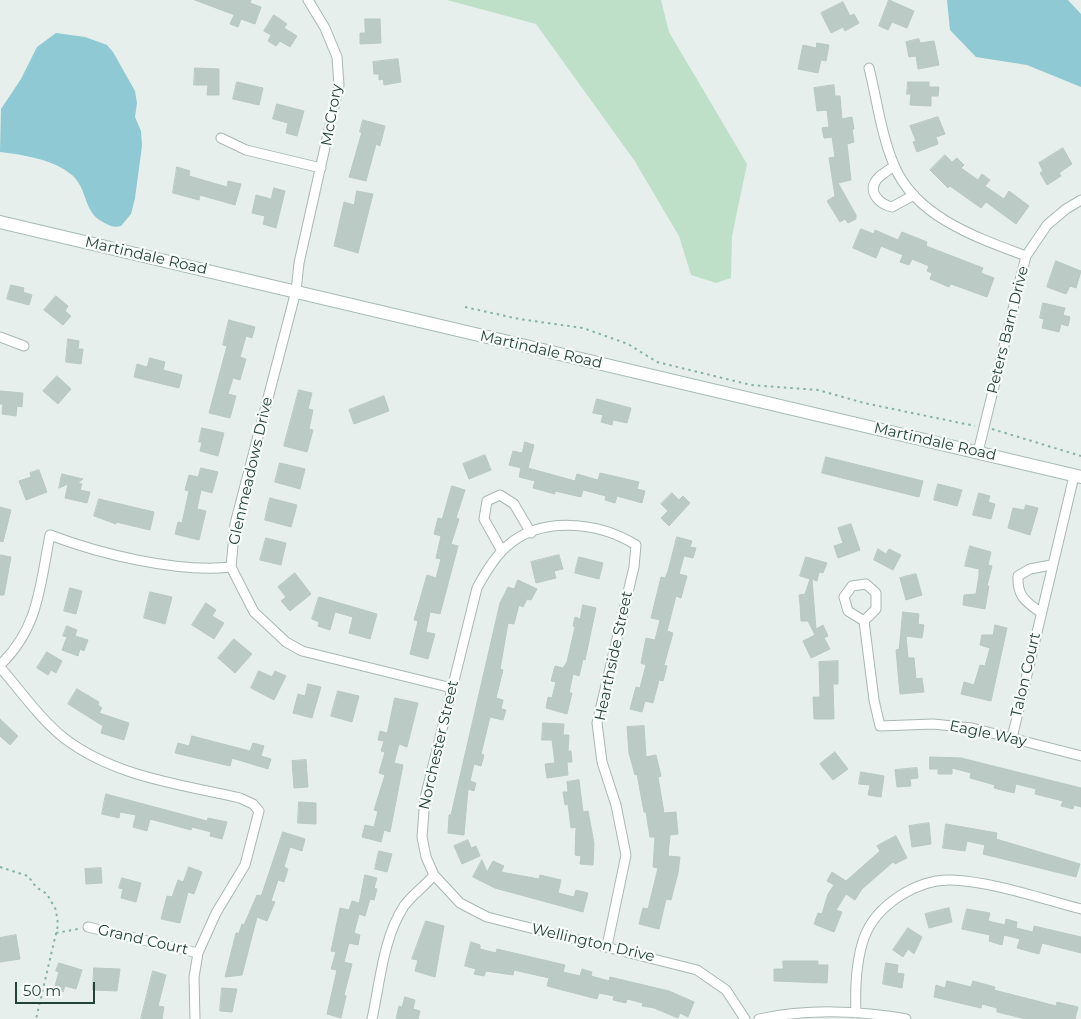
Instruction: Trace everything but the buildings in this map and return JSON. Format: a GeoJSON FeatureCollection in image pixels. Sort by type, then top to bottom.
{"type":"FeatureCollection","features":[{"type":"Feature","properties":{"kind":"street","name":"McCrory"},"geometry":{"type":"LineString","coordinates":[[296,291],[299,263],[339,85],[337,57],[325,28],[308,0]]}},
{"type":"Feature","properties":{"kind":"street"},"geometry":{"type":"LineString","coordinates":[[869,68],[894,166],[914,195],[948,222],[1026,256]]}},
{"type":"Feature","properties":{"kind":"street"},"geometry":{"type":"LineString","coordinates":[[221,138],[246,150],[321,168]]}},
{"type":"Feature","properties":{"kind":"street"},"geometry":{"type":"LineString","coordinates":[[894,166],[878,179],[874,186],[877,200],[883,205],[892,207],[914,195]]}},
{"type":"Feature","properties":{"kind":"street","name":"Peters Barn Drive"},"geometry":{"type":"LineString","coordinates":[[978,452],[1026,256],[1047,225],[1066,209],[1081,200]]}},
{"type":"Feature","properties":{"kind":"street","name":"Martindale Road"},"geometry":{"type":"LineString","coordinates":[[0,222],[1078,476]]}},
{"type":"Feature","properties":{"kind":"street","name":"Glenmeadows Drive"},"geometry":{"type":"LineString","coordinates":[[296,291],[236,524],[231,567],[254,612],[286,642],[302,650],[452,688]]}},
{"type":"Feature","properties":{"kind":"street"},"geometry":{"type":"LineString","coordinates":[[0,337],[24,346]]}},
{"type":"Feature","properties":{"kind":"street","name":"Talon Court"},"geometry":{"type":"LineString","coordinates":[[1012,738],[1051,565],[1078,476]]}},
{"type":"Feature","properties":{"kind":"street"},"geometry":{"type":"LineString","coordinates":[[502,552],[484,519],[487,501],[500,495],[514,504],[531,533]]}},
{"type":"Feature","properties":{"kind":"street","name":"Hearthside Street"},"geometry":{"type":"LineString","coordinates":[[518,539],[554,526],[585,526],[620,536],[636,545],[634,567],[597,723],[602,762],[616,805],[626,855],[606,946]]}},
{"type":"Feature","properties":{"kind":"street"},"geometry":{"type":"LineString","coordinates":[[194,1019],[194,977],[198,953],[216,913],[245,865],[259,811],[254,804],[240,798],[124,771],[98,760],[62,737],[0,666],[16,650],[34,616],[50,535],[72,543],[143,560],[195,569],[231,567]]}},
{"type":"Feature","properties":{"kind":"street","name":"Norchester Street"},"geometry":{"type":"LineString","coordinates":[[434,875],[426,857],[422,837],[425,798],[477,588],[487,570],[502,552],[518,539]]}},
{"type":"Feature","properties":{"kind":"street","name":"Talon Court"},"geometry":{"type":"LineString","coordinates":[[1040,612],[1026,602],[1017,589],[1018,576],[1030,569],[1051,565]]}},
{"type":"Feature","properties":{"kind":"street","name":"Eagle Way"},"geometry":{"type":"LineString","coordinates":[[864,621],[874,700],[880,726],[933,724],[972,728],[1081,756]]}},
{"type":"Feature","properties":{"kind":"street"},"geometry":{"type":"LineString","coordinates":[[372,1019],[386,952],[398,918],[404,906],[434,875]]}},
{"type":"Feature","properties":{"kind":"street","name":"Wellington Drive"},"geometry":{"type":"LineString","coordinates":[[434,875],[460,903],[487,917],[697,970],[726,990],[745,1019]]}},
{"type":"Feature","properties":{"kind":"street"},"geometry":{"type":"LineString","coordinates":[[856,1013],[859,962],[864,937],[875,920],[890,903],[909,891],[927,883],[950,880],[981,884],[1081,909]]}},
{"type":"Feature","properties":{"kind":"street","name":"Grand Court"},"geometry":{"type":"LineString","coordinates":[[88,928],[198,953]]}},
{"type":"Feature","properties":{"kind":"street"},"geometry":{"type":"LineString","coordinates":[[759,1019],[779,1015],[856,1013],[906,1019]]}},
{"type":"Feature","properties":{"kind":"path"},"geometry":{"type":"LineString","coordinates":[[465,307],[519,319],[583,328],[628,344],[657,362],[752,385],[818,390],[985,428],[1081,456]]}},
{"type":"Feature","properties":{"kind":"path"},"geometry":{"type":"LineString","coordinates":[[0,867],[28,876],[36,887],[47,894],[56,910],[58,925],[36,1019]]}},
{"type":"Feature","properties":{"kind":"path"},"geometry":{"type":"LineString","coordinates":[[56,933],[88,928]]}},
{"type":"Feature","properties":{"kind":"green space"},"geometry":{"type":"Polygon","coordinates":[[[447,0],[661,0],[669,32],[747,164],[732,236],[731,278],[716,283],[691,275],[679,236],[634,160],[536,24],[447,0]]]}},
{"type":"Feature","properties":{"kind":"water"},"geometry":{"type":"Polygon","coordinates":[[[947,0],[1068,0],[1081,14],[1081,87],[1027,65],[976,57],[950,30],[947,0]]]}},
{"type":"Feature","properties":{"kind":"water"},"geometry":{"type":"Polygon","coordinates":[[[56,33],[85,37],[107,45],[135,91],[137,103],[135,117],[141,131],[142,146],[131,214],[121,226],[110,226],[97,218],[92,212],[77,181],[72,175],[56,165],[47,161],[0,152],[1,109],[21,79],[37,47],[56,33]]]}}]}
